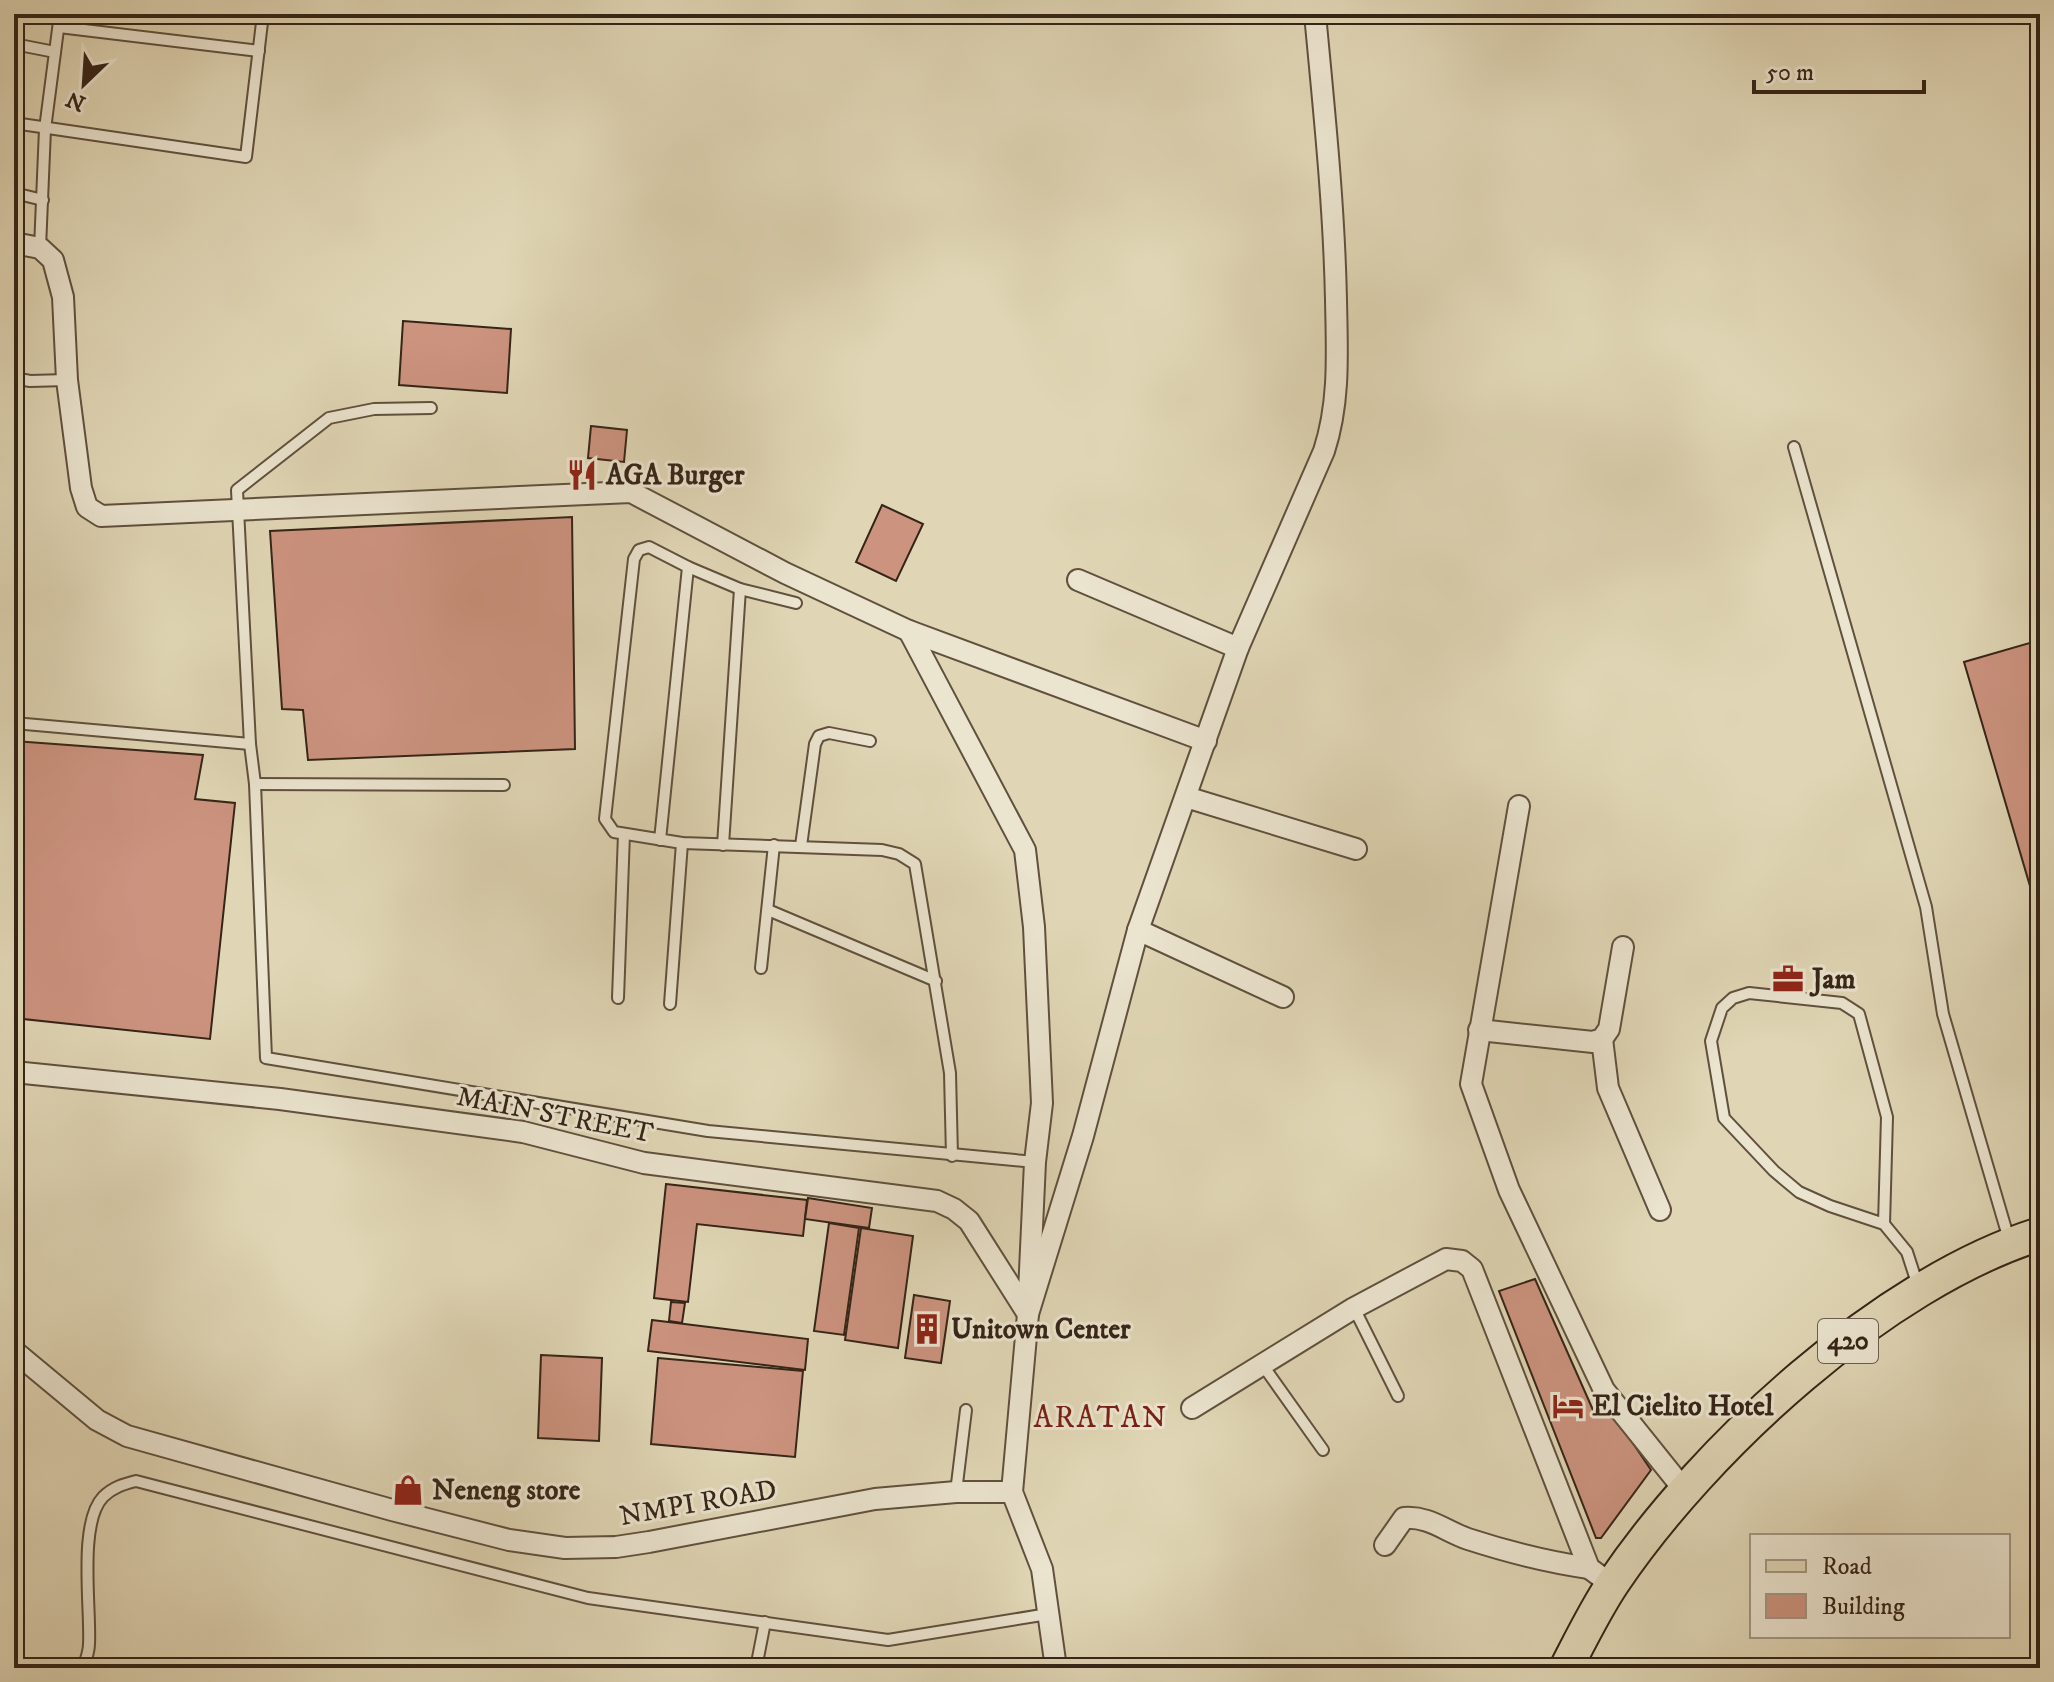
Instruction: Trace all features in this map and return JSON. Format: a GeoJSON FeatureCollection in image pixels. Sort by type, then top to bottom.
{"type":"FeatureCollection","features":[{"type":"Feature","properties":{"kind":"main road","name":"420"},"geometry":{"type":"LineString","coordinates":[[1566,1668],[1601,1576],[1650,1532],[1749,1425],[1814,1367],[1919,1290],[2025,1238]]}},
{"type":"Feature","properties":{"kind":"street"},"geometry":{"type":"LineString","coordinates":[[1028,1314],[1083,1136],[1138,930],[1238,648],[1331,429],[1337,383],[1334,209],[1315,14]]}},
{"type":"Feature","properties":{"kind":"street"},"geometry":{"type":"LineString","coordinates":[[14,243],[40,248],[53,260],[63,297],[67,380],[81,488],[87,507],[101,516],[631,492],[785,573],[909,631],[1206,741]]}},
{"type":"Feature","properties":{"kind":"street"},"geometry":{"type":"LineString","coordinates":[[1078,580],[1238,648]]}},
{"type":"Feature","properties":{"kind":"street"},"geometry":{"type":"LineString","coordinates":[[909,631],[1025,850],[1034,927],[1042,1103],[1035,1162],[1028,1314],[1012,1492],[1042,1569],[1056,1668]]}},
{"type":"Feature","properties":{"kind":"street"},"geometry":{"type":"LineString","coordinates":[[1186,797],[1356,849]]}},
{"type":"Feature","properties":{"kind":"street"},"geometry":{"type":"LineString","coordinates":[[1519,806],[1471,1084],[1509,1190],[1604,1390],[1685,1491]]}},
{"type":"Feature","properties":{"kind":"street"},"geometry":{"type":"LineString","coordinates":[[1138,930],[1283,997]]}},
{"type":"Feature","properties":{"kind":"street"},"geometry":{"type":"LineString","coordinates":[[1479,1030],[1593,1042],[1602,1039],[1609,1029],[1623,947]]}},
{"type":"Feature","properties":{"kind":"street"},"geometry":{"type":"LineString","coordinates":[[1602,1039],[1608,1088],[1660,1210]]}},
{"type":"Feature","properties":{"kind":"street","name":"MAIN STREET"},"geometry":{"type":"LineString","coordinates":[[14,1072],[280,1099],[508,1129],[644,1163],[937,1201],[969,1221],[1028,1314]]}},
{"type":"Feature","properties":{"kind":"street"},"geometry":{"type":"LineString","coordinates":[[1192,1408],[1354,1308],[1446,1259],[1462,1261],[1472,1269],[1601,1576]]}},
{"type":"Feature","properties":{"kind":"street","name":"NMPI ROAD"},"geometry":{"type":"LineString","coordinates":[[14,1351],[97,1420],[127,1436],[392,1510],[537,1545],[616,1547],[875,1499],[956,1492],[1012,1492]]}},
{"type":"Feature","properties":{"kind":"street"},"geometry":{"type":"LineString","coordinates":[[1385,1545],[1404,1518],[1418,1517],[1462,1537],[1601,1576]]}},
{"type":"Feature","properties":{"kind":"lane"},"geometry":{"type":"LineString","coordinates":[[40,248],[45,129],[60,14]]}},
{"type":"Feature","properties":{"kind":"lane"},"geometry":{"type":"LineString","coordinates":[[14,123],[246,157],[263,14]]}},
{"type":"Feature","properties":{"kind":"lane"},"geometry":{"type":"LineString","coordinates":[[59,27],[259,51]]}},
{"type":"Feature","properties":{"kind":"lane"},"geometry":{"type":"LineString","coordinates":[[14,44],[55,52]]}},
{"type":"Feature","properties":{"kind":"lane"},"geometry":{"type":"LineString","coordinates":[[14,193],[43,200]]}},
{"type":"Feature","properties":{"kind":"lane"},"geometry":{"type":"LineString","coordinates":[[14,378],[67,380]]}},
{"type":"Feature","properties":{"kind":"lane"},"geometry":{"type":"LineString","coordinates":[[431,408],[374,409],[329,418],[237,490],[250,744],[255,784],[266,1058],[708,1131],[1035,1162]]}},
{"type":"Feature","properties":{"kind":"lane"},"geometry":{"type":"LineString","coordinates":[[1794,447],[1926,907],[1943,1014],[2025,1238]]}},
{"type":"Feature","properties":{"kind":"lane"},"geometry":{"type":"LineString","coordinates":[[796,603],[740,589],[649,547],[639,550],[634,559],[605,819],[614,832],[660,840],[882,850],[899,854],[915,864],[950,1073],[952,1156]]}},
{"type":"Feature","properties":{"kind":"lane"},"geometry":{"type":"LineString","coordinates":[[660,840],[688,567]]}},
{"type":"Feature","properties":{"kind":"lane"},"geometry":{"type":"LineString","coordinates":[[723,845],[740,589]]}},
{"type":"Feature","properties":{"kind":"lane"},"geometry":{"type":"LineString","coordinates":[[14,723],[250,744]]}},
{"type":"Feature","properties":{"kind":"lane"},"geometry":{"type":"LineString","coordinates":[[801,846],[815,744],[819,736],[829,733],[870,741]]}},
{"type":"Feature","properties":{"kind":"lane"},"geometry":{"type":"LineString","coordinates":[[255,784],[504,785]]}},
{"type":"Feature","properties":{"kind":"lane"},"geometry":{"type":"LineString","coordinates":[[618,998],[624,834]]}},
{"type":"Feature","properties":{"kind":"lane"},"geometry":{"type":"LineString","coordinates":[[670,1004],[682,843]]}},
{"type":"Feature","properties":{"kind":"lane"},"geometry":{"type":"LineString","coordinates":[[761,968],[774,845]]}},
{"type":"Feature","properties":{"kind":"lane"},"geometry":{"type":"LineString","coordinates":[[768,910],[936,981]]}},
{"type":"Feature","properties":{"kind":"lane"},"geometry":{"type":"LineString","coordinates":[[1884,1224],[1887,1117],[1859,1014],[1842,1003],[1749,993],[1733,998],[1722,1008],[1711,1041],[1724,1118],[1774,1171],[1799,1192],[1884,1224],[1907,1252],[1919,1290]]}},
{"type":"Feature","properties":{"kind":"lane"},"geometry":{"type":"LineString","coordinates":[[1354,1308],[1398,1396]]}},
{"type":"Feature","properties":{"kind":"lane"},"geometry":{"type":"LineString","coordinates":[[1262,1364],[1323,1450]]}},
{"type":"Feature","properties":{"kind":"lane"},"geometry":{"type":"LineString","coordinates":[[956,1492],[966,1410]]}},
{"type":"Feature","properties":{"kind":"lane"},"geometry":{"type":"LineString","coordinates":[[83,1668],[89,1647],[87,1554],[92,1521],[101,1499],[118,1485],[136,1481],[588,1598],[888,1640],[1048,1614]]}},
{"type":"Feature","properties":{"kind":"lane"},"geometry":{"type":"LineString","coordinates":[[756,1668],[765,1622]]}},
{"type":"Feature","properties":{"kind":"building"},"geometry":{"type":"Polygon","coordinates":[[[403,321],[511,329],[507,393],[399,385],[403,321]]]}},
{"type":"Feature","properties":{"kind":"building"},"geometry":{"type":"Polygon","coordinates":[[[591,426],[627,430],[624,462],[588,458],[591,426]]]}},
{"type":"Feature","properties":{"kind":"building"},"geometry":{"type":"Polygon","coordinates":[[[882,505],[923,524],[896,581],[856,562],[882,505]]]}},
{"type":"Feature","properties":{"kind":"building"},"geometry":{"type":"Polygon","coordinates":[[[572,517],[575,749],[308,760],[303,710],[282,709],[270,531],[572,517]]]}},
{"type":"Feature","properties":{"kind":"building"},"geometry":{"type":"Polygon","coordinates":[[[2040,640],[2040,920],[1964,662],[2040,640]]]}},
{"type":"Feature","properties":{"kind":"building"},"geometry":{"type":"Polygon","coordinates":[[[14,741],[203,755],[195,799],[235,803],[210,1039],[14,1018],[14,741]]]}},
{"type":"Feature","properties":{"kind":"building"},"geometry":{"type":"Polygon","coordinates":[[[666,1184],[807,1200],[803,1236],[697,1224],[688,1302],[654,1298],[666,1184]]]}},
{"type":"Feature","properties":{"kind":"building"},"geometry":{"type":"Polygon","coordinates":[[[808,1198],[872,1208],[869,1228],[805,1219],[808,1198]]]}},
{"type":"Feature","properties":{"kind":"building"},"geometry":{"type":"Polygon","coordinates":[[[829,1223],[859,1228],[844,1335],[814,1331],[829,1223]]]}},
{"type":"Feature","properties":{"kind":"building"},"geometry":{"type":"Polygon","coordinates":[[[861,1228],[913,1236],[898,1348],[845,1340],[861,1228]]]}},
{"type":"Feature","properties":{"kind":"building","name":"El Cielito Hotel"},"geometry":{"type":"Polygon","coordinates":[[[1535,1279],[1593,1410],[1606,1403],[1651,1470],[1601,1538],[1596,1538],[1499,1291],[1535,1279]]]}},
{"type":"Feature","properties":{"kind":"building","name":"Unitown Center"},"geometry":{"type":"Polygon","coordinates":[[[914,1295],[950,1301],[941,1363],[905,1358],[914,1295]]]}},
{"type":"Feature","properties":{"kind":"building"},"geometry":{"type":"Polygon","coordinates":[[[671,1302],[685,1303],[682,1323],[669,1321],[671,1302]]]}},
{"type":"Feature","properties":{"kind":"building"},"geometry":{"type":"Polygon","coordinates":[[[652,1320],[808,1339],[805,1370],[648,1351],[652,1320]]]}},
{"type":"Feature","properties":{"kind":"building"},"geometry":{"type":"Polygon","coordinates":[[[541,1355],[602,1358],[599,1441],[538,1438],[541,1355]]]}},
{"type":"Feature","properties":{"kind":"building"},"geometry":{"type":"Polygon","coordinates":[[[658,1358],[803,1371],[795,1457],[651,1444],[658,1358]]]}},
{"type":"Feature","properties":{"kind":"place","name":"AGA Burger"},"geometry":{"type":"Point","coordinates":[582,475]}},
{"type":"Feature","properties":{"kind":"place","name":"Jam"},"geometry":{"type":"Point","coordinates":[1788,979]}},
{"type":"Feature","properties":{"kind":"place","name":"Unitown Center"},"geometry":{"type":"Point","coordinates":[927,1329]}},
{"type":"Feature","properties":{"kind":"place","name":"El Cielito Hotel"},"geometry":{"type":"Point","coordinates":[1568,1406]}},
{"type":"Feature","properties":{"kind":"place","name":"Neneng store"},"geometry":{"type":"Point","coordinates":[408,1490]}},
{"type":"Feature","properties":{"kind":"district","name":"ARATAN"},"geometry":{"type":"Point","coordinates":[1101,1418]}}]}
